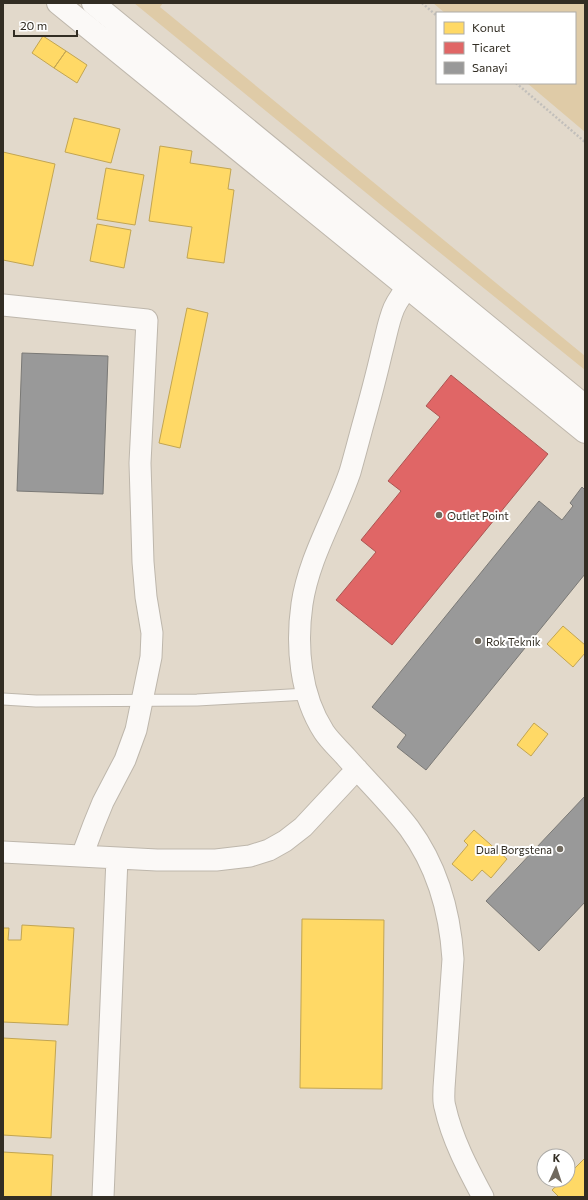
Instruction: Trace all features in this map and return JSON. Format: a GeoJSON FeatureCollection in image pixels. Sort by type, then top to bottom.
{"type":"FeatureCollection","features":[{"type":"Feature","properties":{"kind":"main road"},"geometry":{"type":"LineString","coordinates":[[58,3],[414,280],[585,406]]}},
{"type":"Feature","properties":{"kind":"main road"},"geometry":{"type":"LineString","coordinates":[[93,3],[414,280],[585,432]]}},
{"type":"Feature","properties":{"kind":"street"},"geometry":{"type":"LineString","coordinates":[[414,280],[395,305],[350,472],[308,575],[302,604],[300,629],[301,664],[303,684],[311,707],[324,733],[383,796],[410,829],[424,851],[437,878],[452,938],[453,959],[444,1106],[459,1148],[483,1197]]}},
{"type":"Feature","properties":{"kind":"street"},"geometry":{"type":"LineString","coordinates":[[3,305],[147,320],[140,463],[143,562],[146,597],[152,633],[151,657],[136,730],[125,760],[103,802],[82,856]]}},
{"type":"Feature","properties":{"kind":"street"},"geometry":{"type":"LineString","coordinates":[[3,852],[157,860],[216,860],[250,856],[269,850],[285,841],[303,827],[357,769]]}},
{"type":"Feature","properties":{"kind":"street"},"geometry":{"type":"LineString","coordinates":[[103,1197],[117,858]]}},
{"type":"Feature","properties":{"kind":"lane"},"geometry":{"type":"LineString","coordinates":[[3,699],[36,701],[197,700],[307,694]]}},
{"type":"Feature","properties":{"kind":"path"},"geometry":{"type":"LineString","coordinates":[[422,3],[436,15]]}},
{"type":"Feature","properties":{"kind":"path"},"geometry":{"type":"LineString","coordinates":[[517,84],[585,142]]}},
{"type":"Feature","properties":{"kind":"shaded area"},"geometry":{"type":"Polygon","coordinates":[[[134,3],[163,3],[160,7],[585,356],[585,370],[381,205],[134,3]]]}},
{"type":"Feature","properties":{"kind":"shaded area"},"geometry":{"type":"Polygon","coordinates":[[[433,3],[585,3],[585,132],[528,84],[576,84],[576,12],[444,12],[433,3]]]}},
{"type":"Feature","properties":{"kind":"building: Konut"},"geometry":{"type":"Polygon","coordinates":[[[43,36],[66,51],[54,68],[32,53],[43,36]]]}},
{"type":"Feature","properties":{"kind":"building: Konut"},"geometry":{"type":"Polygon","coordinates":[[[66,51],[87,65],[77,83],[54,68],[66,51]]]}},
{"type":"Feature","properties":{"kind":"building: Konut"},"geometry":{"type":"Polygon","coordinates":[[[74,118],[120,129],[111,163],[65,152],[74,118]]]}},
{"type":"Feature","properties":{"kind":"building: Konut"},"geometry":{"type":"Polygon","coordinates":[[[160,146],[192,151],[190,163],[231,169],[228,189],[234,190],[224,263],[187,258],[192,227],[149,221],[160,146]]]}},
{"type":"Feature","properties":{"kind":"building: Konut"},"geometry":{"type":"Polygon","coordinates":[[[3,152],[55,164],[33,266],[3,260],[3,152]]]}},
{"type":"Feature","properties":{"kind":"building: Konut"},"geometry":{"type":"Polygon","coordinates":[[[106,168],[144,175],[135,225],[97,219],[106,168]]]}},
{"type":"Feature","properties":{"kind":"building: Konut"},"geometry":{"type":"Polygon","coordinates":[[[97,224],[131,230],[124,268],[90,261],[97,224]]]}},
{"type":"Feature","properties":{"kind":"building: Konut"},"geometry":{"type":"Polygon","coordinates":[[[187,308],[208,313],[180,448],[159,443],[187,308]]]}},
{"type":"Feature","properties":{"kind":"building: Konut"},"geometry":{"type":"Polygon","coordinates":[[[563,626],[585,645],[585,653],[573,667],[547,644],[563,626]]]}},
{"type":"Feature","properties":{"kind":"building: Konut"},"geometry":{"type":"Polygon","coordinates":[[[534,723],[548,734],[531,756],[517,745],[534,723]]]}},
{"type":"Feature","properties":{"kind":"building: Konut"},"geometry":{"type":"Polygon","coordinates":[[[474,830],[507,859],[491,878],[482,870],[472,881],[452,864],[468,845],[464,841],[474,830]]]}},
{"type":"Feature","properties":{"kind":"building: Konut"},"geometry":{"type":"Polygon","coordinates":[[[302,919],[384,920],[382,1089],[300,1088],[302,919]]]}},
{"type":"Feature","properties":{"kind":"building: Konut"},"geometry":{"type":"Polygon","coordinates":[[[22,925],[74,928],[68,1025],[3,1022],[3,928],[9,928],[8,940],[21,940],[22,925]]]}},
{"type":"Feature","properties":{"kind":"building: Konut"},"geometry":{"type":"Polygon","coordinates":[[[3,1038],[56,1041],[51,1138],[3,1135],[3,1038]]]}},
{"type":"Feature","properties":{"kind":"building: Konut"},"geometry":{"type":"Polygon","coordinates":[[[3,1152],[53,1155],[51,1197],[3,1197],[3,1152]]]}},
{"type":"Feature","properties":{"kind":"building: Konut"},"geometry":{"type":"Polygon","coordinates":[[[585,1158],[585,1197],[559,1197],[552,1190],[554,1188],[576,1188],[576,1167],[585,1158]]]}},
{"type":"Feature","properties":{"kind":"building: Ticaret","name":"Outlet Point"},"geometry":{"type":"Polygon","coordinates":[[[451,375],[548,454],[392,645],[336,600],[376,552],[361,540],[401,491],[388,481],[440,417],[426,406],[451,375]]]}},
{"type":"Feature","properties":{"kind":"building: Sanayi"},"geometry":{"type":"Polygon","coordinates":[[[22,353],[108,356],[103,494],[17,491],[22,353]]]}},
{"type":"Feature","properties":{"kind":"building: Sanayi","name":"Rok Teknik"},"geometry":{"type":"Polygon","coordinates":[[[582,487],[585,490],[585,574],[426,770],[397,747],[406,735],[372,707],[539,501],[562,520],[573,506],[570,503],[582,487]]]}},
{"type":"Feature","properties":{"kind":"building: Sanayi","name":"Dual Borgstena"},"geometry":{"type":"Polygon","coordinates":[[[585,796],[585,902],[539,951],[486,901],[585,796]]]}},
{"type":"Feature","properties":{"kind":"place","name":"Outlet Point"},"geometry":{"type":"Point","coordinates":[439,515]}},
{"type":"Feature","properties":{"kind":"place","name":"Rok Teknik"},"geometry":{"type":"Point","coordinates":[478,641]}},
{"type":"Feature","properties":{"kind":"place","name":"Dual Borgstena"},"geometry":{"type":"Point","coordinates":[560,849]}}]}
